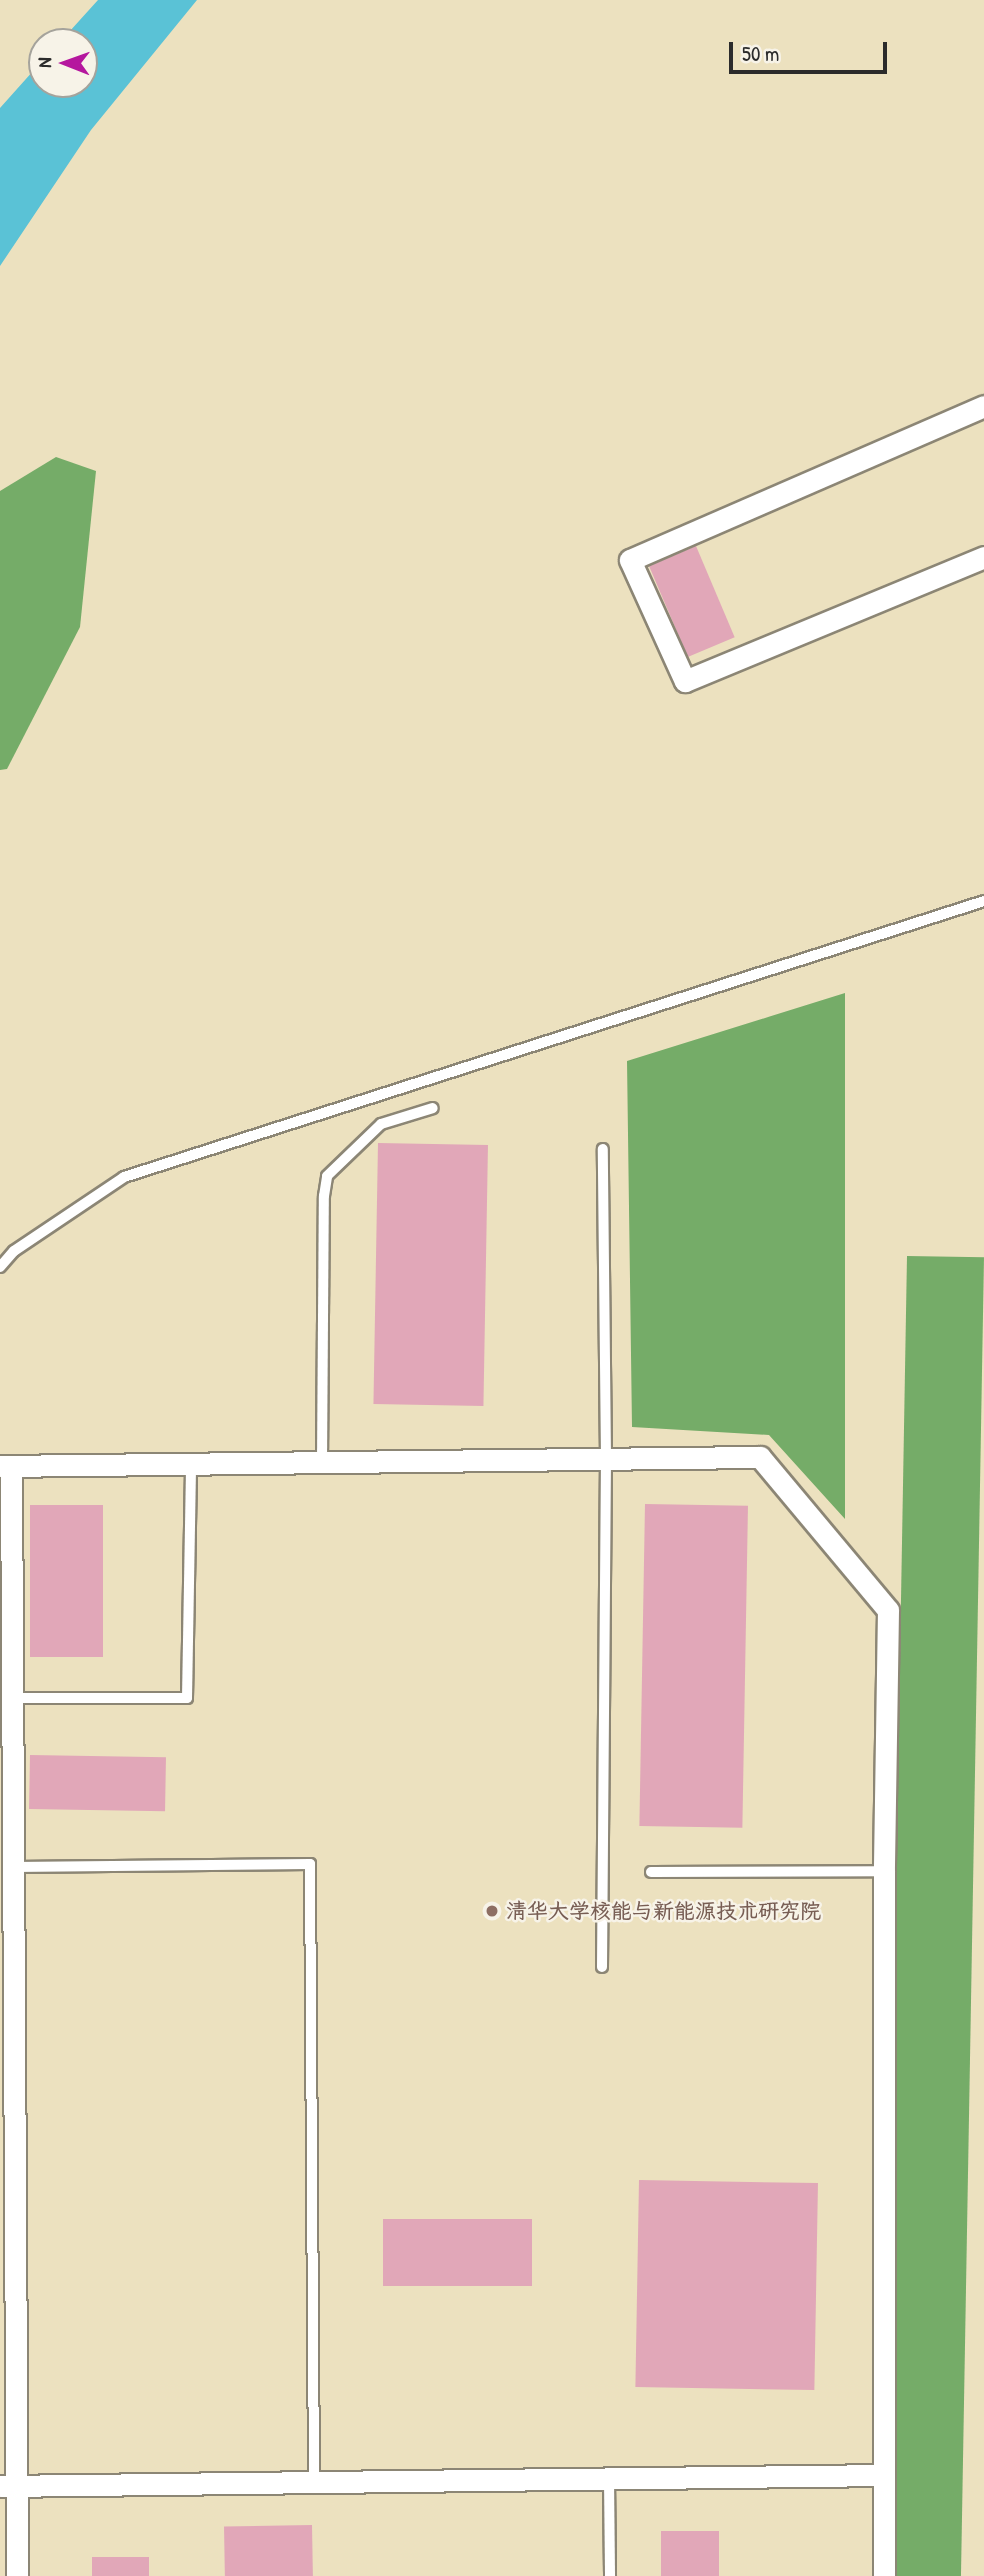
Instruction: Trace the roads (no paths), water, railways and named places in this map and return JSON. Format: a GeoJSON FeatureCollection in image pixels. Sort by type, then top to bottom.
{"type":"FeatureCollection","features":[{"type":"Feature","properties":{"kind":"street"},"geometry":{"type":"LineString","coordinates":[[984,406],[630,560],[685,681],[984,557]]}},
{"type":"Feature","properties":{"kind":"street"},"geometry":{"type":"LineString","coordinates":[[17,2576],[8,2486],[8,2071],[14,1867],[14,1698],[5,1466],[760,1457],[888,1610],[884,1871],[884,2576]]}},
{"type":"Feature","properties":{"kind":"street"},"geometry":{"type":"LineString","coordinates":[[8,2486],[884,2475]]}},
{"type":"Feature","properties":{"kind":"lane"},"geometry":{"type":"LineString","coordinates":[[0,1267],[14,1251],[124,1178],[984,901]]}},
{"type":"Feature","properties":{"kind":"lane"},"geometry":{"type":"LineString","coordinates":[[322,1462],[324,1196],[327,1176],[381,1124],[433,1108]]}},
{"type":"Feature","properties":{"kind":"lane"},"geometry":{"type":"LineString","coordinates":[[602,1967],[606,1458],[603,1149]]}},
{"type":"Feature","properties":{"kind":"lane"},"geometry":{"type":"LineString","coordinates":[[14,1698],[187,1698],[191,1463]]}},
{"type":"Feature","properties":{"kind":"lane"},"geometry":{"type":"LineString","coordinates":[[14,1867],[310,1864],[314,2482]]}},
{"type":"Feature","properties":{"kind":"lane"},"geometry":{"type":"LineString","coordinates":[[651,1872],[884,1871]]}},
{"type":"Feature","properties":{"kind":"lane"},"geometry":{"type":"LineString","coordinates":[[610,2478],[610,2576]]}},
{"type":"Feature","properties":{"kind":"water"},"geometry":{"type":"Polygon","coordinates":[[[98,0],[197,0],[91,130],[0,266],[0,108],[28,77],[28,98],[98,98],[98,28],[73,28],[98,0]]]}},
{"type":"Feature","properties":{"kind":"place","name":"清华大学核能与新能源技术研究院"},"geometry":{"type":"Point","coordinates":[492,1911]}}]}
